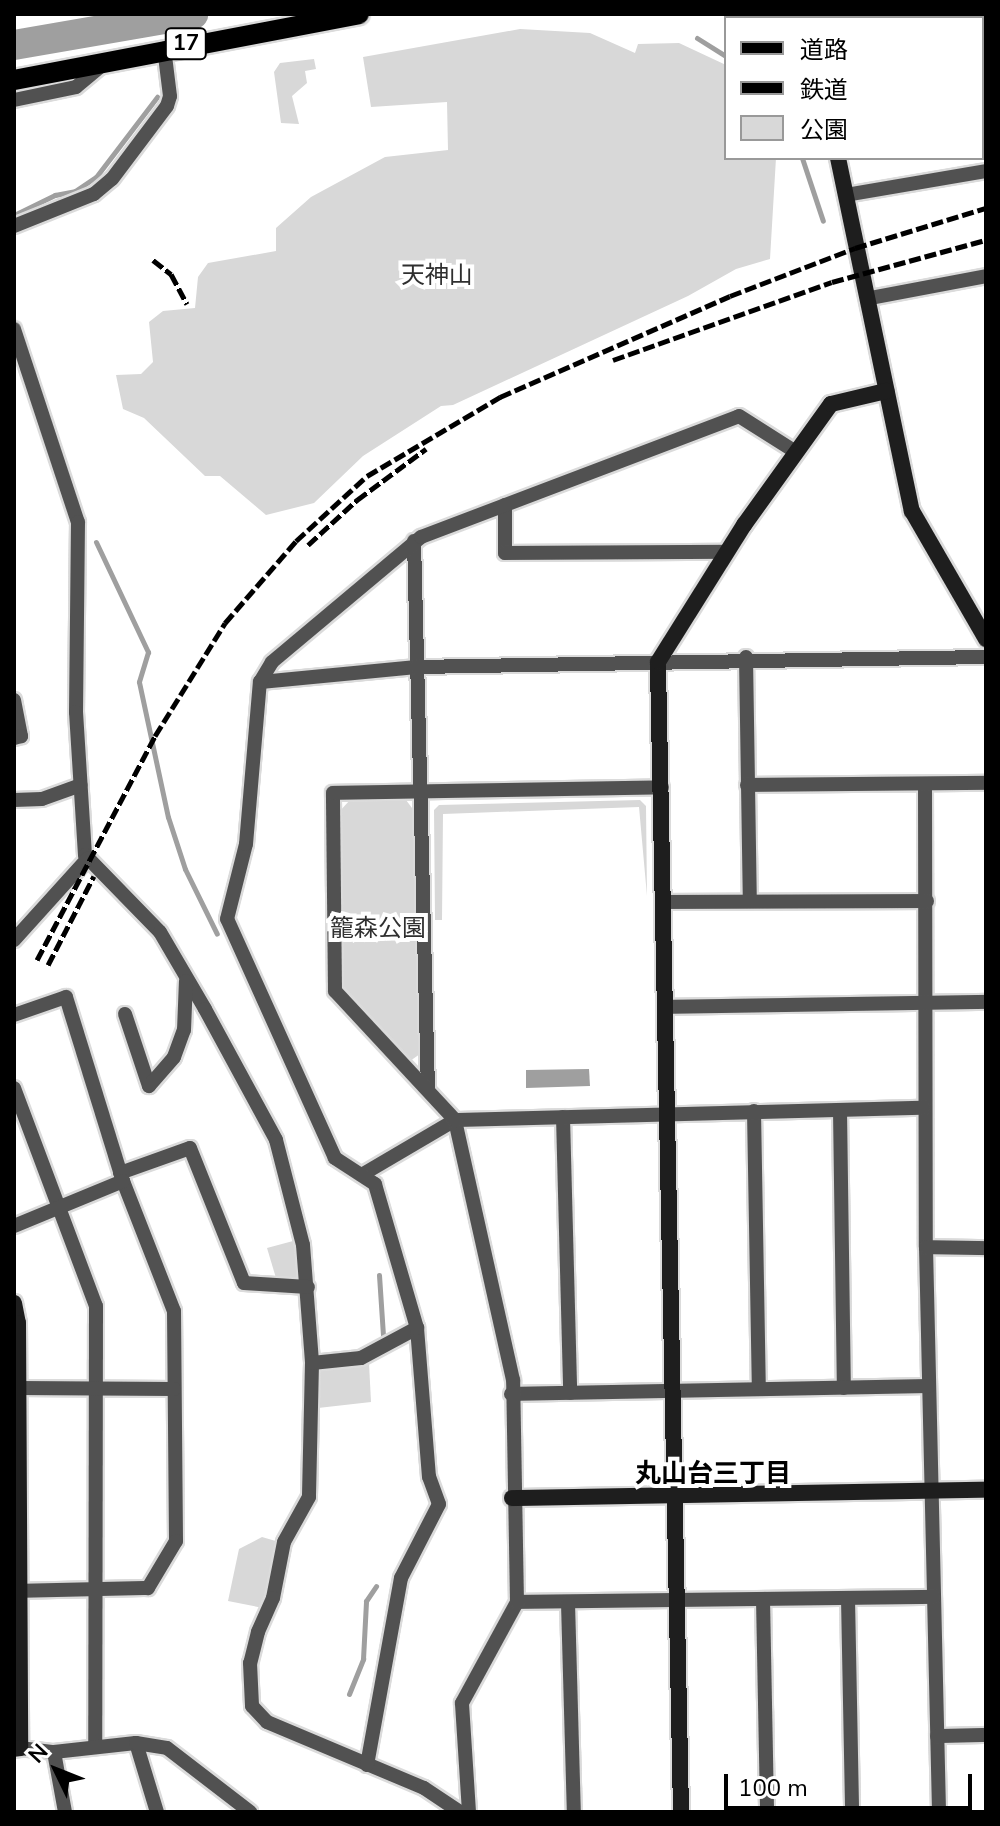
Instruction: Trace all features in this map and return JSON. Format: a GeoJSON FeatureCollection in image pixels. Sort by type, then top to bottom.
{"type":"FeatureCollection","features":[{"type":"Feature","properties":{"kind":"main road","name":"17"},"geometry":{"type":"LineString","coordinates":[[14,80],[164,48],[359,14]]}},
{"type":"Feature","properties":{"kind":"street"},"geometry":{"type":"LineString","coordinates":[[14,226],[94,194],[112,179],[167,106],[170,96],[164,48]]}},
{"type":"Feature","properties":{"kind":"street"},"geometry":{"type":"LineString","coordinates":[[14,100],[76,87],[108,59]]}},
{"type":"Feature","properties":{"kind":"street"},"geometry":{"type":"LineString","coordinates":[[838,160],[870,298],[912,511],[986,639]]}},
{"type":"Feature","properties":{"kind":"street"},"geometry":{"type":"LineString","coordinates":[[846,195],[986,171]]}},
{"type":"Feature","properties":{"kind":"street"},"geometry":{"type":"LineString","coordinates":[[870,298],[986,276]]}},
{"type":"Feature","properties":{"kind":"street"},"geometry":{"type":"LineString","coordinates":[[14,329],[78,522],[81,785],[88,858],[160,932],[185,975],[276,1140],[303,1245],[312,1363],[309,1497],[284,1542],[273,1598],[258,1632],[250,1663],[252,1706],[267,1722],[424,1788],[460,1812]]}},
{"type":"Feature","properties":{"kind":"street"},"geometry":{"type":"LineString","coordinates":[[681,1812],[658,662],[727,552],[831,404],[886,391]]}},
{"type":"Feature","properties":{"kind":"street"},"geometry":{"type":"LineString","coordinates":[[367,1765],[401,1578],[439,1504],[429,1477],[417,1328],[375,1184],[365,1173],[335,1158],[227,919],[246,844],[260,682],[272,662],[414,541],[739,416],[796,452]]}},
{"type":"Feature","properties":{"kind":"street"},"geometry":{"type":"LineString","coordinates":[[505,505],[505,553],[727,552]]}},
{"type":"Feature","properties":{"kind":"street"},"geometry":{"type":"LineString","coordinates":[[414,541],[428,1090]]}},
{"type":"Feature","properties":{"kind":"street"},"geometry":{"type":"LineString","coordinates":[[260,682],[417,667],[746,657],[986,657]]}},
{"type":"Feature","properties":{"kind":"street"},"geometry":{"type":"LineString","coordinates":[[746,657],[750,900]]}},
{"type":"Feature","properties":{"kind":"street"},"geometry":{"type":"LineString","coordinates":[[14,700],[21,736],[14,738]]}},
{"type":"Feature","properties":{"kind":"street"},"geometry":{"type":"LineString","coordinates":[[747,785],[986,783]]}},
{"type":"Feature","properties":{"kind":"street"},"geometry":{"type":"LineString","coordinates":[[925,784],[927,1007],[924,1108],[939,1812]]}},
{"type":"Feature","properties":{"kind":"street"},"geometry":{"type":"LineString","coordinates":[[14,800],[42,799],[81,785]]}},
{"type":"Feature","properties":{"kind":"street"},"geometry":{"type":"LineString","coordinates":[[469,1812],[462,1703],[517,1602],[512,1498],[513,1380],[455,1120],[335,991],[333,793],[662,787]]}},
{"type":"Feature","properties":{"kind":"street"},"geometry":{"type":"LineString","coordinates":[[14,940],[88,858]]}},
{"type":"Feature","properties":{"kind":"street"},"geometry":{"type":"LineString","coordinates":[[664,902],[927,901]]}},
{"type":"Feature","properties":{"kind":"street"},"geometry":{"type":"LineString","coordinates":[[125,1014],[149,1086],[174,1057],[184,1030],[185,975]]}},
{"type":"Feature","properties":{"kind":"street"},"geometry":{"type":"LineString","coordinates":[[14,1015],[66,997],[122,1177],[174,1311],[176,1541],[148,1588],[20,1591]]}},
{"type":"Feature","properties":{"kind":"street"},"geometry":{"type":"LineString","coordinates":[[665,1007],[927,1007],[986,1002]]}},
{"type":"Feature","properties":{"kind":"street"},"geometry":{"type":"LineString","coordinates":[[14,1088],[96,1306],[99,1387],[95,1745]]}},
{"type":"Feature","properties":{"kind":"street"},"geometry":{"type":"LineString","coordinates":[[365,1173],[455,1120],[668,1112],[924,1108]]}},
{"type":"Feature","properties":{"kind":"street"},"geometry":{"type":"LineString","coordinates":[[840,1110],[844,1388]]}},
{"type":"Feature","properties":{"kind":"street"},"geometry":{"type":"LineString","coordinates":[[754,1111],[759,1389]]}},
{"type":"Feature","properties":{"kind":"street"},"geometry":{"type":"LineString","coordinates":[[563,1117],[570,1393]]}},
{"type":"Feature","properties":{"kind":"street"},"geometry":{"type":"LineString","coordinates":[[14,1226],[190,1148],[244,1283],[308,1287]]}},
{"type":"Feature","properties":{"kind":"street"},"geometry":{"type":"LineString","coordinates":[[926,1247],[986,1248]]}},
{"type":"Feature","properties":{"kind":"street"},"geometry":{"type":"LineString","coordinates":[[14,1303],[20,1591],[17,1749],[54,1752],[95,1745],[136,1743],[167,1748],[250,1812]]}},
{"type":"Feature","properties":{"kind":"street"},"geometry":{"type":"LineString","coordinates":[[312,1363],[361,1358],[417,1328]]}},
{"type":"Feature","properties":{"kind":"street"},"geometry":{"type":"LineString","coordinates":[[511,1394],[929,1386]]}},
{"type":"Feature","properties":{"kind":"street"},"geometry":{"type":"LineString","coordinates":[[18,1388],[174,1389]]}},
{"type":"Feature","properties":{"kind":"street"},"geometry":{"type":"LineString","coordinates":[[512,1498],[986,1490]]}},
{"type":"Feature","properties":{"kind":"street"},"geometry":{"type":"LineString","coordinates":[[517,1602],[934,1597]]}},
{"type":"Feature","properties":{"kind":"street"},"geometry":{"type":"LineString","coordinates":[[848,1598],[852,1812]]}},
{"type":"Feature","properties":{"kind":"street"},"geometry":{"type":"LineString","coordinates":[[763,1599],[767,1812]]}},
{"type":"Feature","properties":{"kind":"street"},"geometry":{"type":"LineString","coordinates":[[568,1603],[574,1812]]}},
{"type":"Feature","properties":{"kind":"street"},"geometry":{"type":"LineString","coordinates":[[937,1736],[986,1735]]}},
{"type":"Feature","properties":{"kind":"street"},"geometry":{"type":"LineString","coordinates":[[136,1743],[157,1812]]}},
{"type":"Feature","properties":{"kind":"street"},"geometry":{"type":"LineString","coordinates":[[54,1752],[65,1812]]}},
{"type":"Feature","properties":{"kind":"green space","name":"天神山"},"geometry":{"type":"Polygon","coordinates":[[[520,29],[590,33],[635,53],[638,44],[679,43],[724,64],[724,160],[776,160],[770,259],[736,269],[688,296],[453,405],[441,406],[363,456],[314,503],[266,515],[220,476],[205,476],[144,418],[123,409],[116,375],[141,374],[153,362],[149,322],[163,311],[195,308],[198,277],[208,263],[276,251],[276,228],[311,197],[385,157],[448,150],[447,102],[371,107],[363,57],[520,29]]]}},
{"type":"Feature","properties":{"kind":"green space"},"geometry":{"type":"Polygon","coordinates":[[[314,59],[316,69],[305,71],[307,83],[292,96],[299,124],[281,123],[274,72],[280,63],[314,59]]]}},
{"type":"Feature","properties":{"kind":"green space","name":"籠森公園"},"geometry":{"type":"Polygon","coordinates":[[[350,800],[406,800],[412,808],[420,1054],[410,1061],[341,991],[338,813],[350,800]]]}},
{"type":"Feature","properties":{"kind":"green space"},"geometry":{"type":"Polygon","coordinates":[[[640,800],[646,806],[647,896],[639,807],[443,814],[442,920],[435,920],[434,810],[439,805],[640,800]]]}},
{"type":"Feature","properties":{"kind":"green space"},"geometry":{"type":"Polygon","coordinates":[[[293,1241],[302,1281],[276,1278],[267,1248],[293,1241]]]}},
{"type":"Feature","properties":{"kind":"green space"},"geometry":{"type":"Polygon","coordinates":[[[369,1363],[371,1402],[318,1408],[319,1369],[369,1363]]]}},
{"type":"Feature","properties":{"kind":"green space"},"geometry":{"type":"Polygon","coordinates":[[[262,1537],[279,1542],[268,1600],[263,1608],[228,1601],[239,1549],[262,1537]]]}},
{"type":"Feature","properties":{"kind":"shaded area"},"geometry":{"type":"Polygon","coordinates":[[[589,1069],[590,1086],[526,1088],[526,1070],[589,1069]]]}},
{"type":"Feature","properties":{"kind":"waterway"},"geometry":{"type":"LineString","coordinates":[[14,45],[193,14]]}},
{"type":"Feature","properties":{"kind":"waterway"},"geometry":{"type":"LineString","coordinates":[[697,38],[724,55]]}},
{"type":"Feature","properties":{"kind":"waterway"},"geometry":{"type":"LineString","coordinates":[[14,215],[55,195],[75,191],[96,177],[157,97]]}},
{"type":"Feature","properties":{"kind":"waterway"},"geometry":{"type":"LineString","coordinates":[[803,160],[823,221]]}},
{"type":"Feature","properties":{"kind":"waterway"},"geometry":{"type":"LineString","coordinates":[[96,542],[148,652],[139,682],[168,817],[185,869],[217,934]]}},
{"type":"Feature","properties":{"kind":"waterway"},"geometry":{"type":"LineString","coordinates":[[379,1275],[383,1335]]}},
{"type":"Feature","properties":{"kind":"waterway"},"geometry":{"type":"LineString","coordinates":[[349,1694],[363,1659],[366,1601],[376,1586]]}},
{"type":"Feature","properties":{"kind":"railway"},"geometry":{"type":"LineString","coordinates":[[37,960],[155,736],[225,623],[296,541],[367,476],[500,397],[730,296],[855,248],[986,208]]}},
{"type":"Feature","properties":{"kind":"railway"},"geometry":{"type":"LineString","coordinates":[[613,360],[832,282],[986,240]]}},
{"type":"Feature","properties":{"kind":"railway"},"geometry":{"type":"LineString","coordinates":[[153,260],[171,274],[187,304]]}},
{"type":"Feature","properties":{"kind":"railway"},"geometry":{"type":"LineString","coordinates":[[308,545],[357,500],[426,449]]}},
{"type":"Feature","properties":{"kind":"railway"},"geometry":{"type":"LineString","coordinates":[[48,965],[94,876]]}},
{"type":"Feature","properties":{"kind":"district","name":"丸山台三丁目"},"geometry":{"type":"Point","coordinates":[713,1474]}}]}
